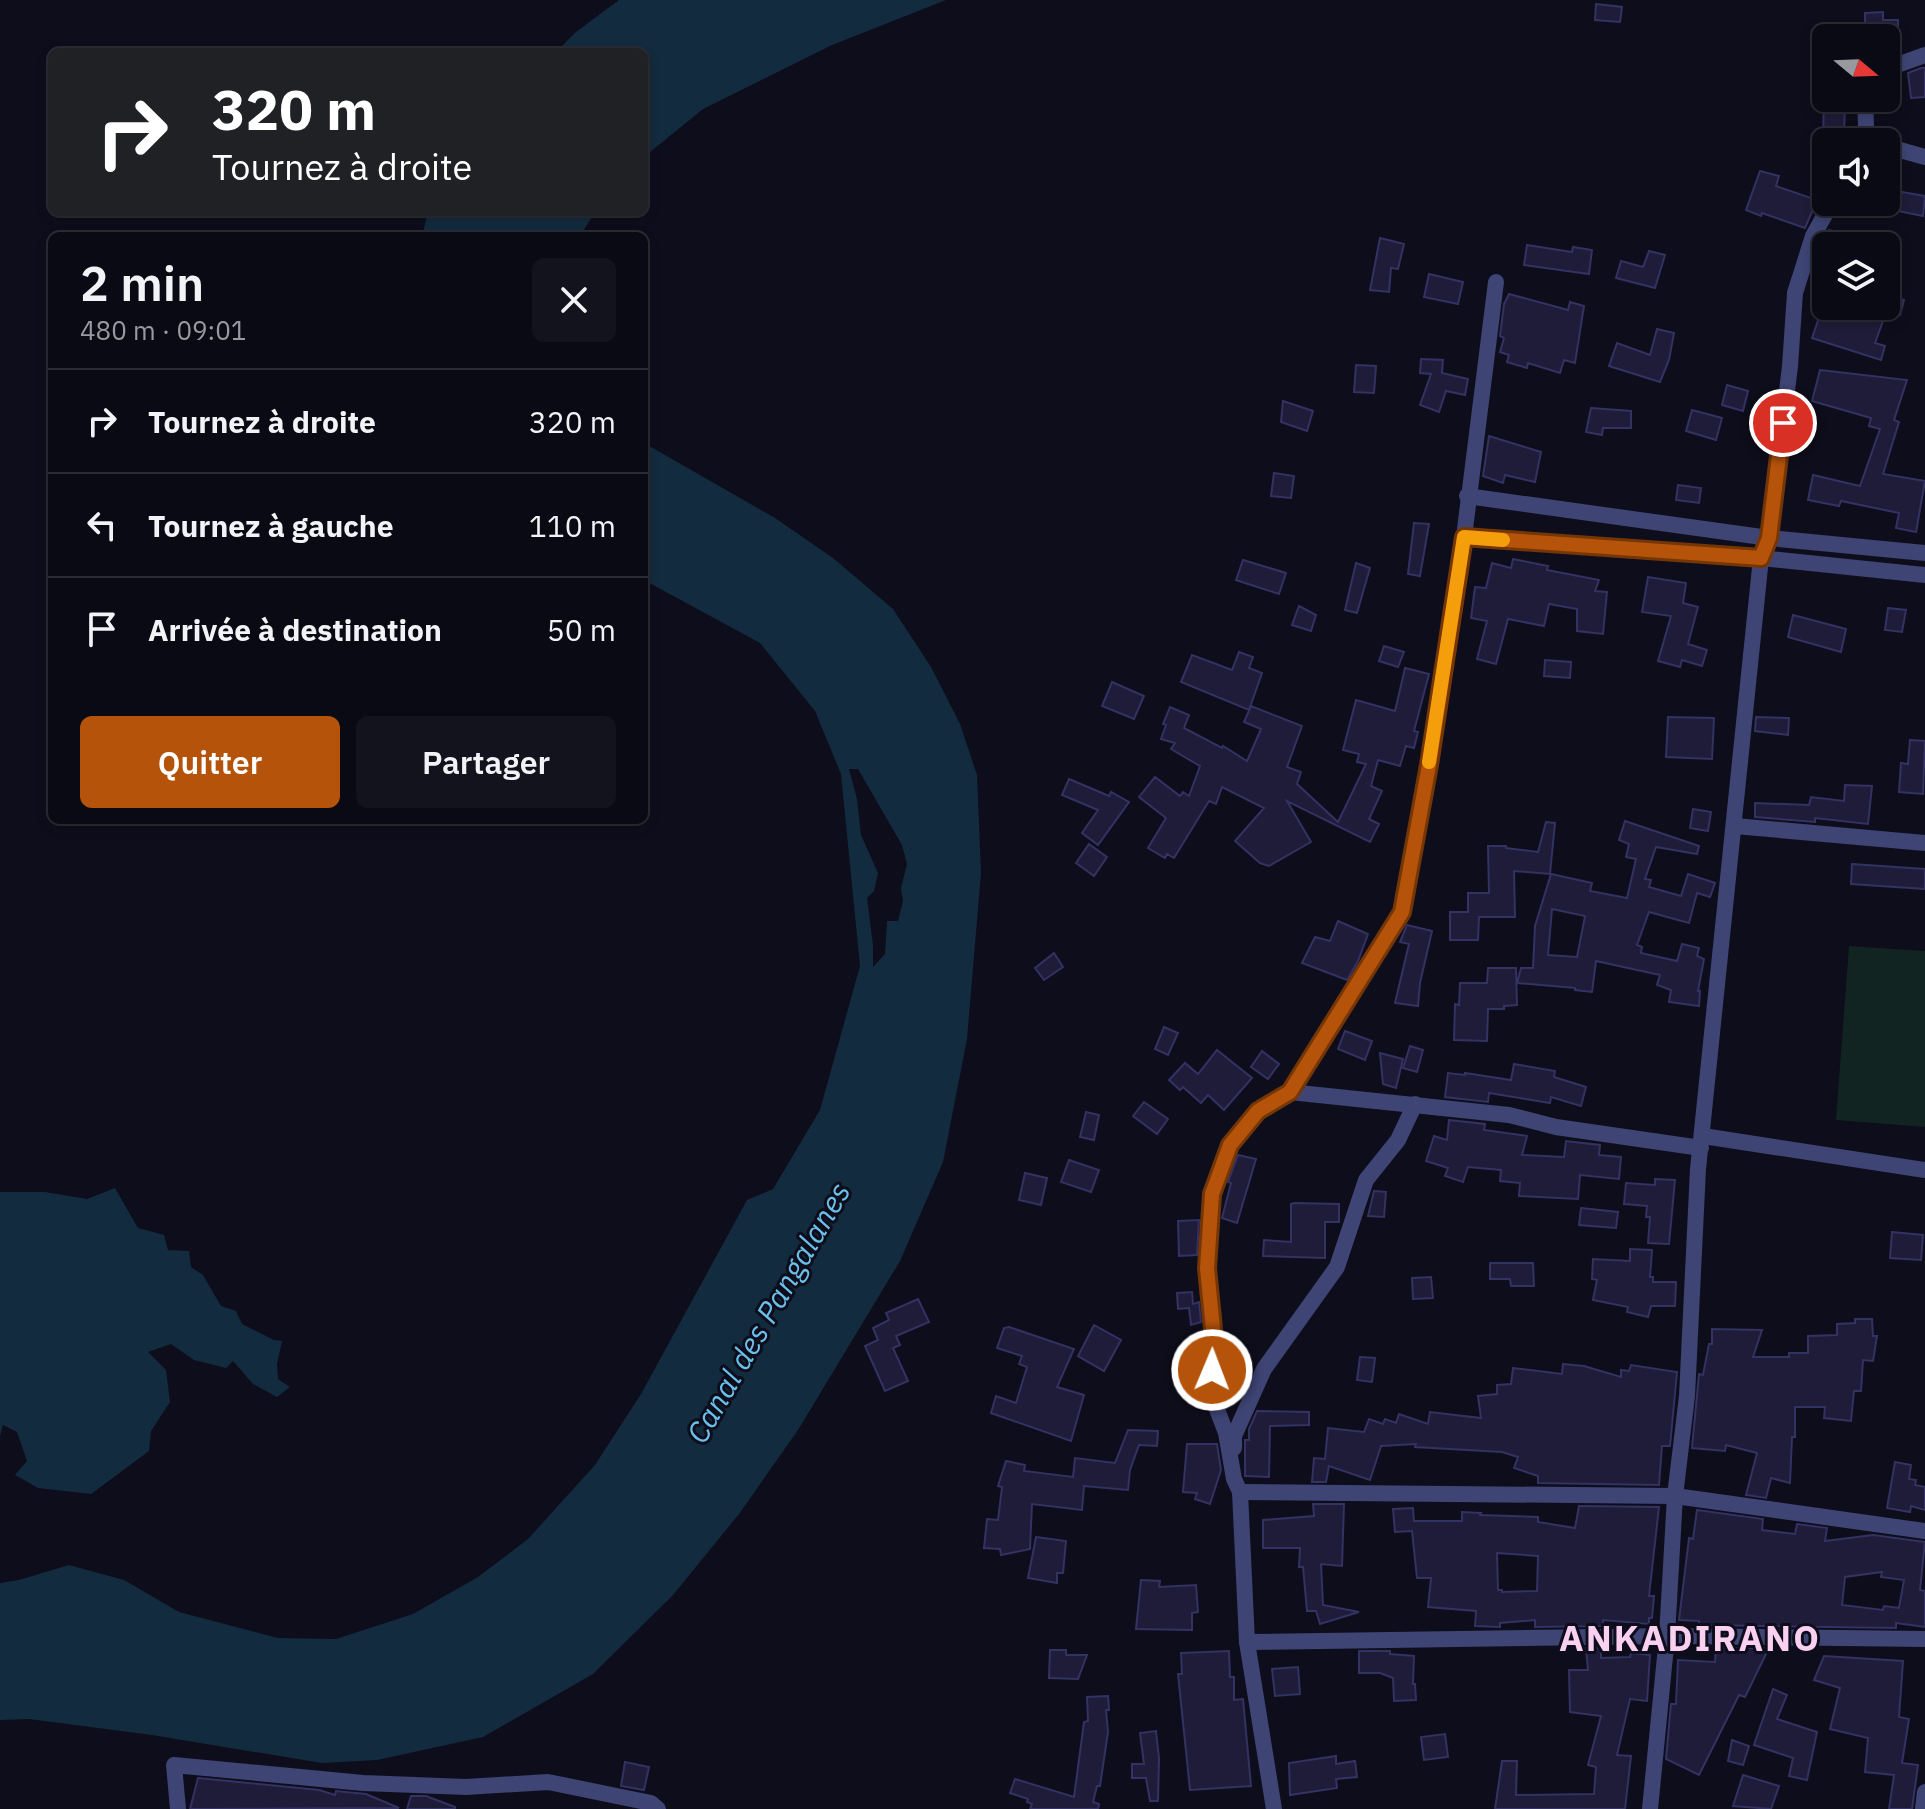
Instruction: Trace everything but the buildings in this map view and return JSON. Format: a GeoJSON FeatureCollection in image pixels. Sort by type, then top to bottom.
{"type":"FeatureCollection","features":[{"type":"Feature","properties":{"kind":"street"},"geometry":{"type":"LineString","coordinates":[[1900,64],[1925,55]]}},
{"type":"Feature","properties":{"kind":"street"},"geometry":{"type":"LineString","coordinates":[[1900,150],[1925,157]]}},
{"type":"Feature","properties":{"kind":"street"},"geometry":{"type":"LineString","coordinates":[[1650,1809],[1667,1636],[1675,1496],[1687,1396],[1702,1142],[1761,558],[1769,538],[1790,366],[1795,293],[1813,236],[1824,216]]}},
{"type":"Feature","properties":{"kind":"street"},"geometry":{"type":"LineString","coordinates":[[1237,1485],[1226,1433],[1210,1391],[1215,1349],[1207,1268],[1212,1194],[1230,1145],[1258,1111],[1290,1092],[1402,912],[1429,765],[1464,537],[1496,282]]}},
{"type":"Feature","properties":{"kind":"street"},"geometry":{"type":"LineString","coordinates":[[1467,496],[1769,538],[1925,553]]}},
{"type":"Feature","properties":{"kind":"street"},"geometry":{"type":"LineString","coordinates":[[1464,537],[1761,558],[1925,575]]}},
{"type":"Feature","properties":{"kind":"street"},"geometry":{"type":"LineString","coordinates":[[1735,826],[1925,843]]}},
{"type":"Feature","properties":{"kind":"street"},"geometry":{"type":"LineString","coordinates":[[1290,1092],[1509,1115],[1556,1127],[1925,1170]]}},
{"type":"Feature","properties":{"kind":"street"},"geometry":{"type":"LineString","coordinates":[[1274,1809],[1247,1642],[1234,1436],[1264,1369],[1337,1267],[1366,1180],[1398,1140],[1415,1104]]}},
{"type":"Feature","properties":{"kind":"street"},"geometry":{"type":"LineString","coordinates":[[1237,1485],[1675,1496],[1925,1531]]}},
{"type":"Feature","properties":{"kind":"street"},"geometry":{"type":"LineString","coordinates":[[1247,1642],[1667,1636],[1925,1639]]}},
{"type":"Feature","properties":{"kind":"street"},"geometry":{"type":"LineString","coordinates":[[178,1809],[174,1765],[363,1783],[466,1787],[548,1782],[651,1803],[658,1809]]}},
{"type":"Feature","properties":{"kind":"street"},"geometry":{"type":"LineString","coordinates":[[1923,1809],[1925,1792]]}},
{"type":"Feature","properties":{"kind":"green space"},"geometry":{"type":"Polygon","coordinates":[[[1849,946],[1925,951],[1925,1127],[1836,1120],[1849,946]]]}},
{"type":"Feature","properties":{"kind":"water"},"geometry":{"type":"Polygon","coordinates":[[[619,0],[946,0],[832,45],[703,109],[648,154],[648,48],[560,48],[619,0]]]}},
{"type":"Feature","properties":{"kind":"water"},"geometry":{"type":"Polygon","coordinates":[[[427,216],[592,216],[582,232],[423,232],[427,216]]]}},
{"type":"Feature","properties":{"kind":"water","name":"Canal des Pangalanes"},"geometry":{"type":"Polygon","coordinates":[[[648,445],[775,518],[833,558],[893,609],[931,667],[960,724],[977,775],[981,873],[967,1039],[943,1162],[900,1261],[798,1430],[739,1514],[673,1595],[593,1674],[483,1737],[377,1760],[322,1763],[152,1735],[29,1719],[0,1720],[0,1583],[69,1565],[124,1580],[179,1612],[278,1638],[336,1639],[413,1614],[478,1577],[528,1539],[595,1465],[641,1394],[747,1200],[773,1189],[820,1110],[860,966],[841,774],[815,711],[760,643],[648,582],[648,445]],[[849,769],[857,799],[861,835],[878,873],[874,891],[867,898],[873,967],[885,954],[887,921],[898,921],[903,901],[901,888],[907,864],[902,845],[858,769],[849,769]]]}},
{"type":"Feature","properties":{"kind":"water"},"geometry":{"type":"Polygon","coordinates":[[[115,1188],[138,1228],[164,1235],[168,1250],[189,1251],[191,1267],[203,1275],[221,1306],[236,1311],[242,1324],[282,1341],[277,1364],[278,1379],[290,1387],[277,1397],[253,1384],[233,1361],[226,1368],[194,1360],[171,1344],[148,1352],[166,1370],[170,1402],[151,1431],[149,1451],[91,1494],[38,1488],[15,1475],[27,1461],[17,1432],[3,1425],[0,1436],[0,1192],[45,1192],[87,1199],[115,1188]]]}},
{"type":"Feature","properties":{"kind":"slow traffic"},"geometry":{"type":"LineString","coordinates":[[1429,762],[1464,537],[1503,540]]}},
{"type":"Feature","properties":{"kind":"district","name":"ANKADIRANO"},"geometry":{"type":"Point","coordinates":[1690,1638]}},
{"type":"Feature","properties":{"kind":"route"},"geometry":{"type":"LineString","coordinates":[[1212,1370],[1215,1349],[1207,1268],[1212,1194],[1230,1145],[1258,1111],[1290,1092],[1402,912],[1429,765],[1464,537],[1761,558],[1769,538],[1783,423]]}}]}
